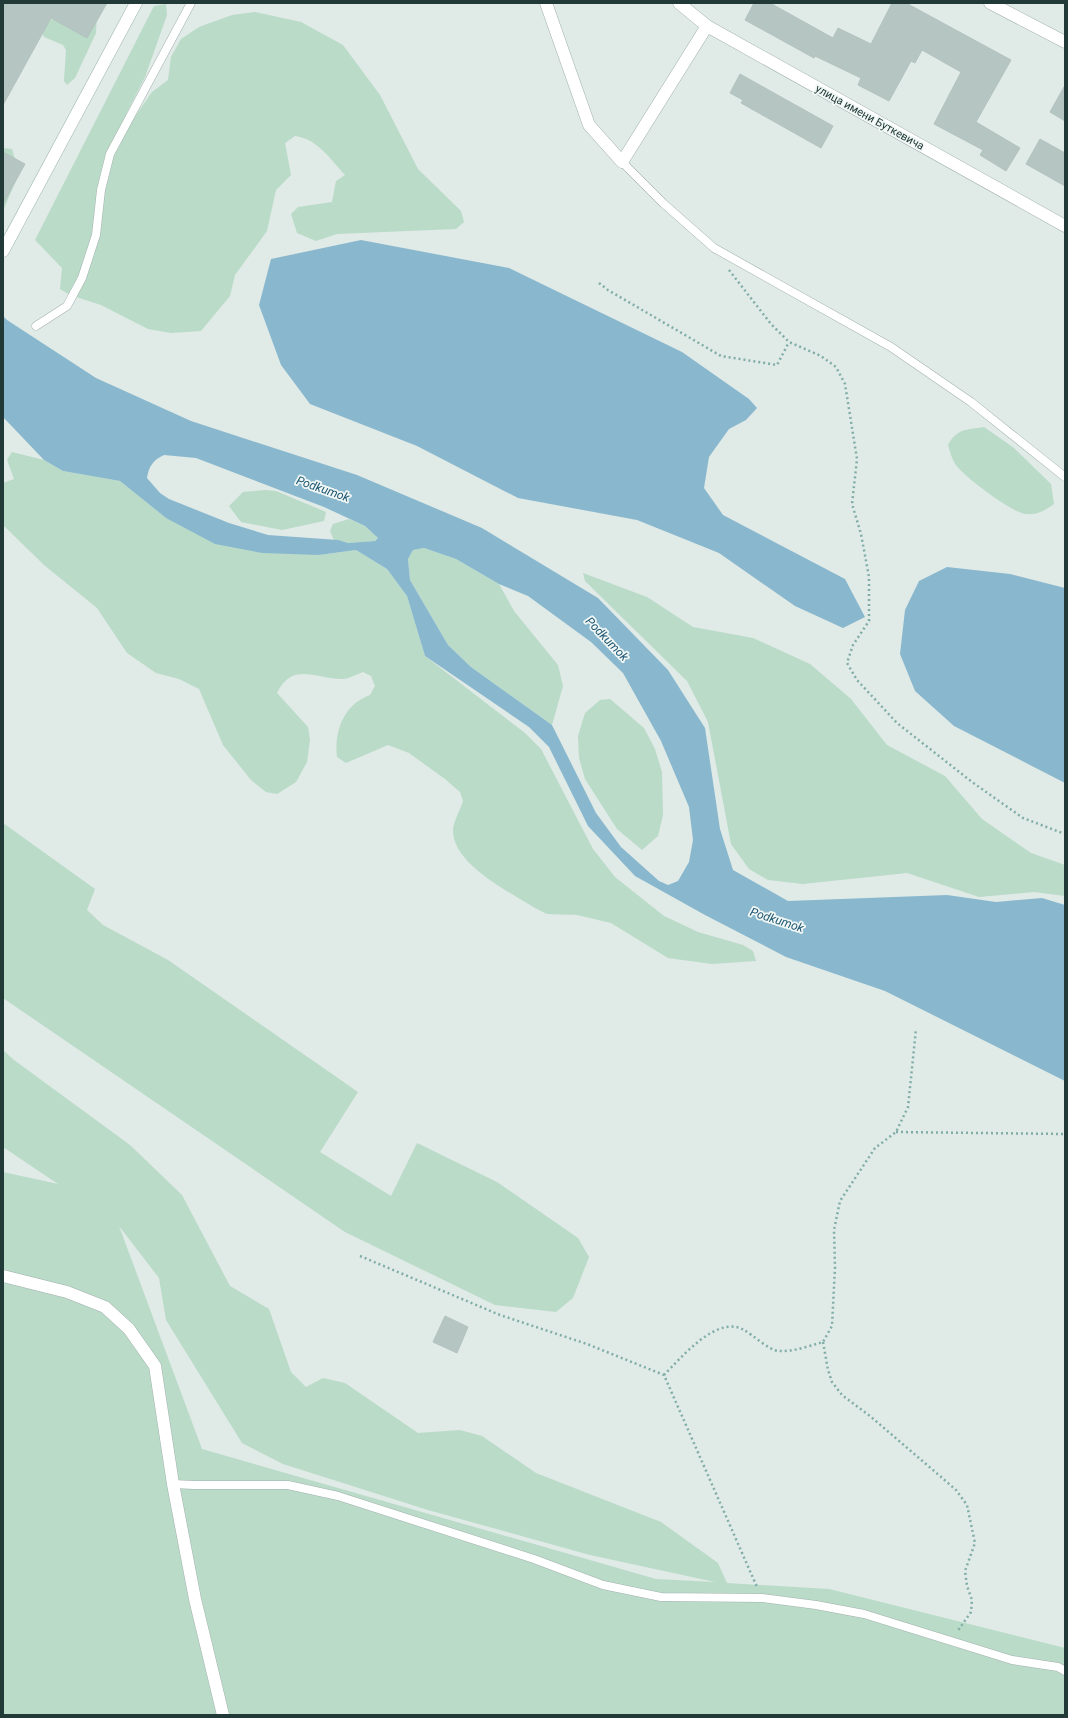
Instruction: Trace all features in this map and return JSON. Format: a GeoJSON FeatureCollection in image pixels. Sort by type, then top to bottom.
{"type":"FeatureCollection","features":[{"type":"Feature","properties":{"kind":"street"},"geometry":{"type":"LineString","coordinates":[[3,251],[136,3]]}},
{"type":"Feature","properties":{"kind":"street"},"geometry":{"type":"LineString","coordinates":[[546,3],[589,125],[622,162],[707,26]]}},
{"type":"Feature","properties":{"kind":"street","name":"улица имени Буткевича"},"geometry":{"type":"LineString","coordinates":[[679,3],[707,26],[1065,226]]}},
{"type":"Feature","properties":{"kind":"street"},"geometry":{"type":"LineString","coordinates":[[990,3],[1065,42]]}},
{"type":"Feature","properties":{"kind":"street"},"geometry":{"type":"LineString","coordinates":[[3,1276],[67,1292],[105,1307],[129,1329],[155,1366],[172,1484],[195,1598],[223,1715]]}},
{"type":"Feature","properties":{"kind":"lane"},"geometry":{"type":"LineString","coordinates":[[36,326],[67,306],[82,278],[96,235],[102,190],[110,154],[191,3]]}},
{"type":"Feature","properties":{"kind":"lane"},"geometry":{"type":"LineString","coordinates":[[622,162],[663,203],[714,248],[891,347],[971,402],[1065,477]]}},
{"type":"Feature","properties":{"kind":"lane"},"geometry":{"type":"LineString","coordinates":[[172,1484],[288,1485],[345,1498],[534,1558],[603,1585],[661,1597],[762,1598],[816,1605],[864,1614],[1012,1660],[1058,1667],[1065,1671]]}},
{"type":"Feature","properties":{"kind":"path"},"geometry":{"type":"LineString","coordinates":[[714,248],[738,283],[771,324],[789,342],[821,356],[836,367],[845,384],[857,459],[852,504],[861,534],[869,577],[869,621],[853,645],[847,663],[857,680],[896,723],[972,782],[1024,818],[1065,834]]}},
{"type":"Feature","properties":{"kind":"path"},"geometry":{"type":"LineString","coordinates":[[599,283],[608,290],[721,356],[777,365],[789,342]]}},
{"type":"Feature","properties":{"kind":"path"},"geometry":{"type":"LineString","coordinates":[[916,1029],[908,1107],[896,1132],[875,1148],[840,1201],[834,1230],[835,1267],[832,1326],[823,1342],[828,1370],[832,1382],[842,1395],[870,1416],[956,1490],[967,1505],[975,1543],[965,1571],[972,1606],[971,1612],[951,1642]]}},
{"type":"Feature","properties":{"kind":"path"},"geometry":{"type":"LineString","coordinates":[[896,1132],[1065,1134]]}},
{"type":"Feature","properties":{"kind":"path"},"geometry":{"type":"LineString","coordinates":[[360,1256],[500,1315],[587,1344],[664,1375],[762,1598]]}},
{"type":"Feature","properties":{"kind":"path"},"geometry":{"type":"LineString","coordinates":[[664,1375],[697,1343],[714,1331],[729,1326],[743,1329],[776,1351],[790,1351],[823,1342]]}},
{"type":"Feature","properties":{"kind":"green space"},"geometry":{"type":"Polygon","coordinates":[[[166,4],[167,15],[145,77],[126,114],[134,118],[152,92],[168,80],[171,57],[181,39],[199,27],[232,15],[255,12],[301,22],[343,45],[380,95],[418,169],[461,211],[464,222],[456,229],[337,234],[316,241],[297,233],[291,214],[298,207],[332,202],[336,181],[345,175],[329,156],[317,145],[295,136],[285,143],[291,175],[276,190],[267,231],[235,275],[230,296],[201,331],[171,333],[148,329],[101,305],[70,295],[60,289],[62,268],[35,240],[154,6],[166,4]]]}},
{"type":"Feature","properties":{"kind":"green space"},"geometry":{"type":"Polygon","coordinates":[[[97,13],[96,33],[75,78],[67,85],[64,81],[66,50],[63,45],[44,37],[38,23],[42,19],[81,21],[97,13]]]}},
{"type":"Feature","properties":{"kind":"green space"},"geometry":{"type":"Polygon","coordinates":[[[3,148],[12,149],[19,173],[3,211],[3,148]]]}},
{"type":"Feature","properties":{"kind":"green space"},"geometry":{"type":"Polygon","coordinates":[[[984,427],[1014,448],[1051,484],[1054,504],[1038,513],[1026,514],[1020,512],[989,494],[956,465],[953,461],[948,445],[951,439],[963,431],[984,427]]]}},
{"type":"Feature","properties":{"kind":"green space"},"geometry":{"type":"Polygon","coordinates":[[[12,452],[44,460],[63,471],[120,481],[166,518],[319,555],[356,550],[387,569],[407,596],[425,656],[525,733],[541,749],[593,849],[615,877],[664,916],[698,932],[743,945],[753,951],[756,961],[712,964],[668,958],[611,923],[577,915],[547,914],[498,886],[472,866],[462,855],[455,843],[453,827],[463,801],[460,792],[445,779],[409,753],[388,745],[346,763],[337,757],[336,747],[339,728],[347,712],[361,699],[370,695],[375,686],[371,676],[363,672],[345,679],[305,674],[297,675],[290,677],[283,683],[277,693],[308,727],[310,740],[307,762],[296,782],[277,794],[266,792],[251,780],[223,745],[199,689],[179,679],[156,673],[127,653],[97,608],[44,565],[3,525],[3,483],[14,479],[7,460],[12,452]]]}},
{"type":"Feature","properties":{"kind":"green space"},"geometry":{"type":"Polygon","coordinates":[[[265,490],[276,491],[326,512],[324,521],[282,530],[241,522],[229,506],[243,492],[265,490]]]}},
{"type":"Feature","properties":{"kind":"green space"},"geometry":{"type":"Polygon","coordinates":[[[349,519],[365,526],[378,538],[375,541],[348,543],[334,540],[330,531],[333,524],[349,519]]]}},
{"type":"Feature","properties":{"kind":"green space"},"geometry":{"type":"Polygon","coordinates":[[[424,548],[456,559],[499,584],[514,611],[558,665],[563,686],[552,725],[471,667],[448,645],[410,580],[408,559],[413,550],[424,548]]]}},
{"type":"Feature","properties":{"kind":"green space"},"geometry":{"type":"Polygon","coordinates":[[[583,573],[647,597],[693,627],[753,638],[810,664],[851,699],[887,745],[945,776],[982,819],[1031,853],[1065,865],[1065,896],[1034,892],[979,897],[907,873],[803,884],[768,880],[749,869],[731,844],[708,722],[687,681],[585,581],[583,573]]]}},
{"type":"Feature","properties":{"kind":"green space"},"geometry":{"type":"Polygon","coordinates":[[[610,699],[644,728],[655,749],[662,772],[663,815],[658,836],[642,850],[617,829],[585,779],[579,758],[578,736],[585,713],[600,700],[610,699]]]}},
{"type":"Feature","properties":{"kind":"green space"},"geometry":{"type":"Polygon","coordinates":[[[3,823],[95,889],[87,910],[103,925],[168,960],[358,1092],[320,1152],[391,1196],[417,1143],[497,1182],[578,1238],[589,1257],[573,1298],[556,1312],[495,1305],[345,1232],[3,998],[3,823]]]}},
{"type":"Feature","properties":{"kind":"green space"},"geometry":{"type":"Polygon","coordinates":[[[3,1050],[14,1060],[130,1145],[182,1195],[230,1286],[269,1309],[291,1372],[306,1387],[323,1378],[345,1383],[418,1433],[460,1430],[482,1436],[536,1473],[661,1522],[718,1563],[727,1583],[829,1589],[1065,1648],[1065,1715],[3,1715],[3,1172],[58,1184],[3,1147],[3,1050]],[[119,1226],[202,1449],[656,1579],[715,1582],[590,1555],[428,1510],[283,1464],[242,1443],[166,1320],[159,1278],[119,1226]]]}},
{"type":"Feature","properties":{"kind":"water"},"geometry":{"type":"Polygon","coordinates":[[[361,240],[509,268],[682,352],[749,399],[757,408],[746,420],[729,429],[709,457],[704,488],[723,515],[845,579],[865,617],[843,628],[795,606],[719,553],[637,520],[518,498],[417,446],[310,404],[281,365],[259,305],[271,259],[361,240]]]}},
{"type":"Feature","properties":{"kind":"water","name":"Podkumok"},"geometry":{"type":"Polygon","coordinates":[[[3,316],[96,378],[191,421],[357,475],[482,528],[598,598],[668,670],[705,728],[720,829],[733,870],[788,901],[947,895],[996,902],[1042,898],[1065,905],[1065,1081],[885,991],[786,957],[705,915],[635,876],[588,826],[549,747],[529,727],[425,656],[407,596],[387,569],[356,550],[319,555],[262,553],[215,544],[166,518],[120,481],[63,471],[44,460],[3,417],[3,316]],[[164,455],[152,464],[147,478],[160,493],[169,499],[229,523],[268,535],[338,540],[348,543],[375,541],[378,538],[365,526],[324,507],[196,458],[164,455]],[[424,548],[413,550],[408,559],[410,580],[448,645],[471,667],[552,725],[596,813],[621,847],[659,881],[668,885],[678,881],[689,862],[693,840],[689,807],[661,741],[623,673],[591,642],[528,596],[499,584],[456,559],[424,548]]]}},
{"type":"Feature","properties":{"kind":"water"},"geometry":{"type":"Polygon","coordinates":[[[947,567],[1010,574],[1065,588],[1065,783],[954,726],[915,691],[900,654],[905,610],[919,581],[947,567]]]}},
{"type":"Feature","properties":{"kind":"building"},"geometry":{"type":"Polygon","coordinates":[[[3,3],[107,3],[87,38],[51,18],[3,105],[3,3]]]}},
{"type":"Feature","properties":{"kind":"building"},"geometry":{"type":"Polygon","coordinates":[[[754,3],[770,3],[833,38],[838,28],[871,44],[892,3],[906,3],[1011,60],[976,122],[1020,148],[1006,171],[980,155],[983,150],[934,124],[961,72],[922,50],[915,63],[911,61],[889,101],[858,85],[861,78],[815,56],[814,58],[745,20],[754,3]]]}},
{"type":"Feature","properties":{"kind":"building"},"geometry":{"type":"Polygon","coordinates":[[[740,74],[833,126],[821,148],[741,103],[743,100],[730,93],[740,74]]]}},
{"type":"Feature","properties":{"kind":"building"},"geometry":{"type":"Polygon","coordinates":[[[1065,85],[1065,121],[1050,112],[1065,85]]]}},
{"type":"Feature","properties":{"kind":"building"},"geometry":{"type":"Polygon","coordinates":[[[1040,139],[1065,153],[1065,186],[1026,164],[1040,139]]]}},
{"type":"Feature","properties":{"kind":"building"},"geometry":{"type":"Polygon","coordinates":[[[3,152],[25,164],[3,204],[3,152]]]}},
{"type":"Feature","properties":{"kind":"building"},"geometry":{"type":"Polygon","coordinates":[[[445,1316],[468,1327],[457,1353],[433,1342],[445,1316]]]}}]}
